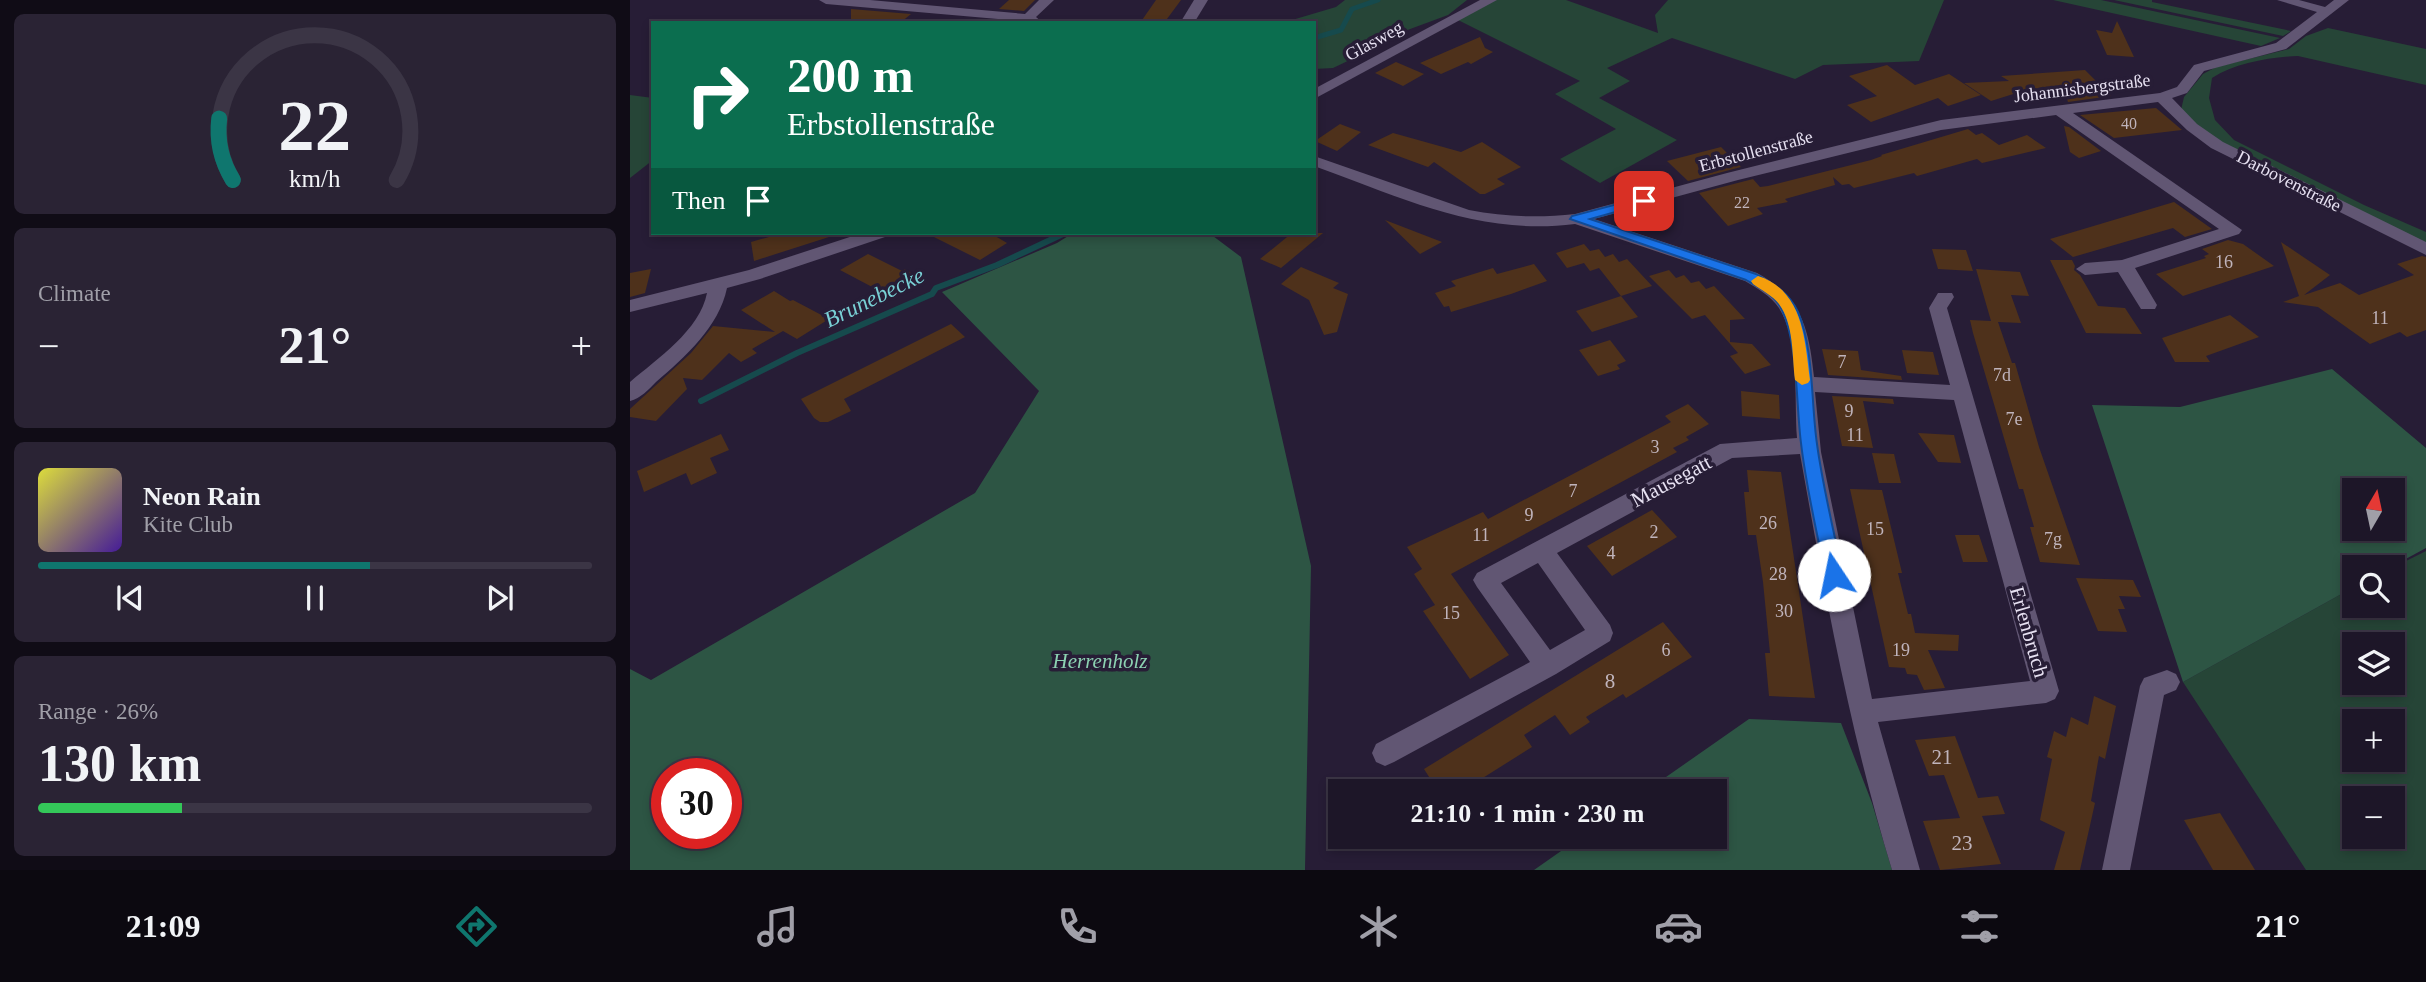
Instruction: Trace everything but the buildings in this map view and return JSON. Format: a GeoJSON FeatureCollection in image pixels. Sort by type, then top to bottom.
{"type":"FeatureCollection","features":[{"type":"Feature","properties":{"kind":"street"},"geometry":{"type":"LineString","coordinates":[[827,0],[884,2],[1032,21],[1047,0]]}},
{"type":"Feature","properties":{"kind":"street"},"geometry":{"type":"LineString","coordinates":[[1188,21],[1201,0]]}},
{"type":"Feature","properties":{"kind":"street","name":"Glasweg"},"geometry":{"type":"LineString","coordinates":[[1316,95],[1490,0]]}},
{"type":"Feature","properties":{"kind":"street"},"geometry":{"type":"LineString","coordinates":[[2284,0],[2327,11]]}},
{"type":"Feature","properties":{"kind":"street","name":"Johannisbergstraße"},"geometry":{"type":"LineString","coordinates":[[1925,129],[2162,97],[2182,90],[2199,68],[2281,46],[2342,0]]}},
{"type":"Feature","properties":{"kind":"street","name":"Darbovenstraße"},"geometry":{"type":"LineString","coordinates":[[2162,97],[2192,127],[2217,145],[2426,249]]}},
{"type":"Feature","properties":{"kind":"street"},"geometry":{"type":"LineString","coordinates":[[2060,111],[2233,230],[2123,266],[2085,269]]}},
{"type":"Feature","properties":{"kind":"street","name":"Erbstollenstraße"},"geometry":{"type":"LineString","coordinates":[[1316,162],[1466,215],[1523,223],[1576,219],[1732,176],[1925,129]]}},
{"type":"Feature","properties":{"kind":"street"},"geometry":{"type":"LineString","coordinates":[[1576,219],[1751,277],[1772,288],[1783,299],[1796,327],[1809,445],[1861,712],[1884,803],[1906,870]]}},
{"type":"Feature","properties":{"kind":"street"},"geometry":{"type":"LineString","coordinates":[[630,306],[790,264],[873,235]]}},
{"type":"Feature","properties":{"kind":"street"},"geometry":{"type":"LineString","coordinates":[[2123,266],[2148,305]]}},
{"type":"Feature","properties":{"kind":"street"},"geometry":{"type":"LineString","coordinates":[[630,394],[703,322],[714,307],[718,285]]}},
{"type":"Feature","properties":{"kind":"street","name":"Erlenbruch"},"geometry":{"type":"LineString","coordinates":[[1861,712],[2046,691],[1938,308],[1945,297]]}},
{"type":"Feature","properties":{"kind":"street"},"geometry":{"type":"LineString","coordinates":[[1803,384],[1962,393]]}},
{"type":"Feature","properties":{"kind":"street","name":"Mausegatt"},"geometry":{"type":"LineString","coordinates":[[1547,666],[1485,580],[1728,450],[1809,445]]}},
{"type":"Feature","properties":{"kind":"street"},"geometry":{"type":"LineString","coordinates":[[1385,753],[1601,634],[1542,550]]}},
{"type":"Feature","properties":{"kind":"street"},"geometry":{"type":"LineString","coordinates":[[2116,870],[2160,684]]}},
{"type":"Feature","properties":{"kind":"green space"},"geometry":{"type":"Polygon","coordinates":[[[1345,0],[1467,0],[1448,15],[1348,52],[1354,58],[1333,68],[1316,69],[1316,21],[1289,21],[1336,7],[1345,0]]]}},
{"type":"Feature","properties":{"kind":"green space"},"geometry":{"type":"Polygon","coordinates":[[[1494,0],[1566,0],[1658,33],[1655,15],[1668,0],[1944,0],[1919,61],[1823,65],[1795,79],[1672,38],[1607,68],[1630,81],[1599,98],[1677,140],[1600,183],[1560,159],[1616,129],[1555,94],[1580,81],[1458,20],[1494,0]]]}},
{"type":"Feature","properties":{"kind":"green space"},"geometry":{"type":"Polygon","coordinates":[[[2053,0],[2101,0],[2280,38],[2261,46],[2053,0]]]}},
{"type":"Feature","properties":{"kind":"green space"},"geometry":{"type":"Polygon","coordinates":[[[2114,0],[2152,0],[2291,31],[2283,36],[2114,0]]]}},
{"type":"Feature","properties":{"kind":"green space"},"geometry":{"type":"Polygon","coordinates":[[[2328,28],[2426,49],[2426,85],[2298,56],[2265,59],[2231,68],[2212,78],[2209,98],[2215,120],[2234,140],[2364,205],[2426,232],[2426,245],[2223,146],[2197,128],[2181,110],[2184,97],[2203,74],[2216,67],[2289,49],[2306,36],[2328,28]]]}},
{"type":"Feature","properties":{"kind":"green space"},"geometry":{"type":"Polygon","coordinates":[[[630,95],[651,98],[651,162],[630,178],[630,95]]]}},
{"type":"Feature","properties":{"kind":"green space","name":"Herrenholz"},"geometry":{"type":"Polygon","coordinates":[[[1070,235],[1212,235],[1241,257],[1311,566],[1305,870],[630,870],[630,669],[651,680],[975,493],[1039,391],[942,292],[1070,235]]]}},
{"type":"Feature","properties":{"kind":"green space"},"geometry":{"type":"Polygon","coordinates":[[[2332,369],[2426,448],[2426,548],[2405,559],[2405,555],[2342,555],[2342,594],[2183,682],[2092,405],[2180,407],[2332,369]]]}},
{"type":"Feature","properties":{"kind":"green space"},"geometry":{"type":"Polygon","coordinates":[[[2426,551],[2426,870],[2306,870],[2183,682],[2342,594],[2342,618],[2405,618],[2405,562],[2426,551]]]}},
{"type":"Feature","properties":{"kind":"green space"},"geometry":{"type":"Polygon","coordinates":[[[1749,719],[1841,723],[1872,803],[1892,870],[1534,870],[1564,849],[1727,849],[1727,779],[1663,779],[1749,719]]]}},
{"type":"Feature","properties":{"kind":"waterway","name":"Brunebecke"},"geometry":{"type":"LineString","coordinates":[[1316,37],[1341,30],[1352,9],[1378,0]]}},
{"type":"Feature","properties":{"kind":"waterway","name":"Brunebecke"},"geometry":{"type":"LineString","coordinates":[[701,401],[797,353],[932,294],[936,288],[997,265],[1061,235]]}},
{"type":"Feature","properties":{"kind":"slow traffic"},"geometry":{"type":"LineString","coordinates":[[1758,281],[1772,288],[1783,299],[1791,314],[1796,327],[1802,380]]}},
{"type":"Feature","properties":{"kind":"route"},"geometry":{"type":"LineString","coordinates":[[1644,201],[1576,219],[1751,277],[1772,288],[1783,299],[1791,314],[1796,327],[1809,445],[1834,575]]}}]}
